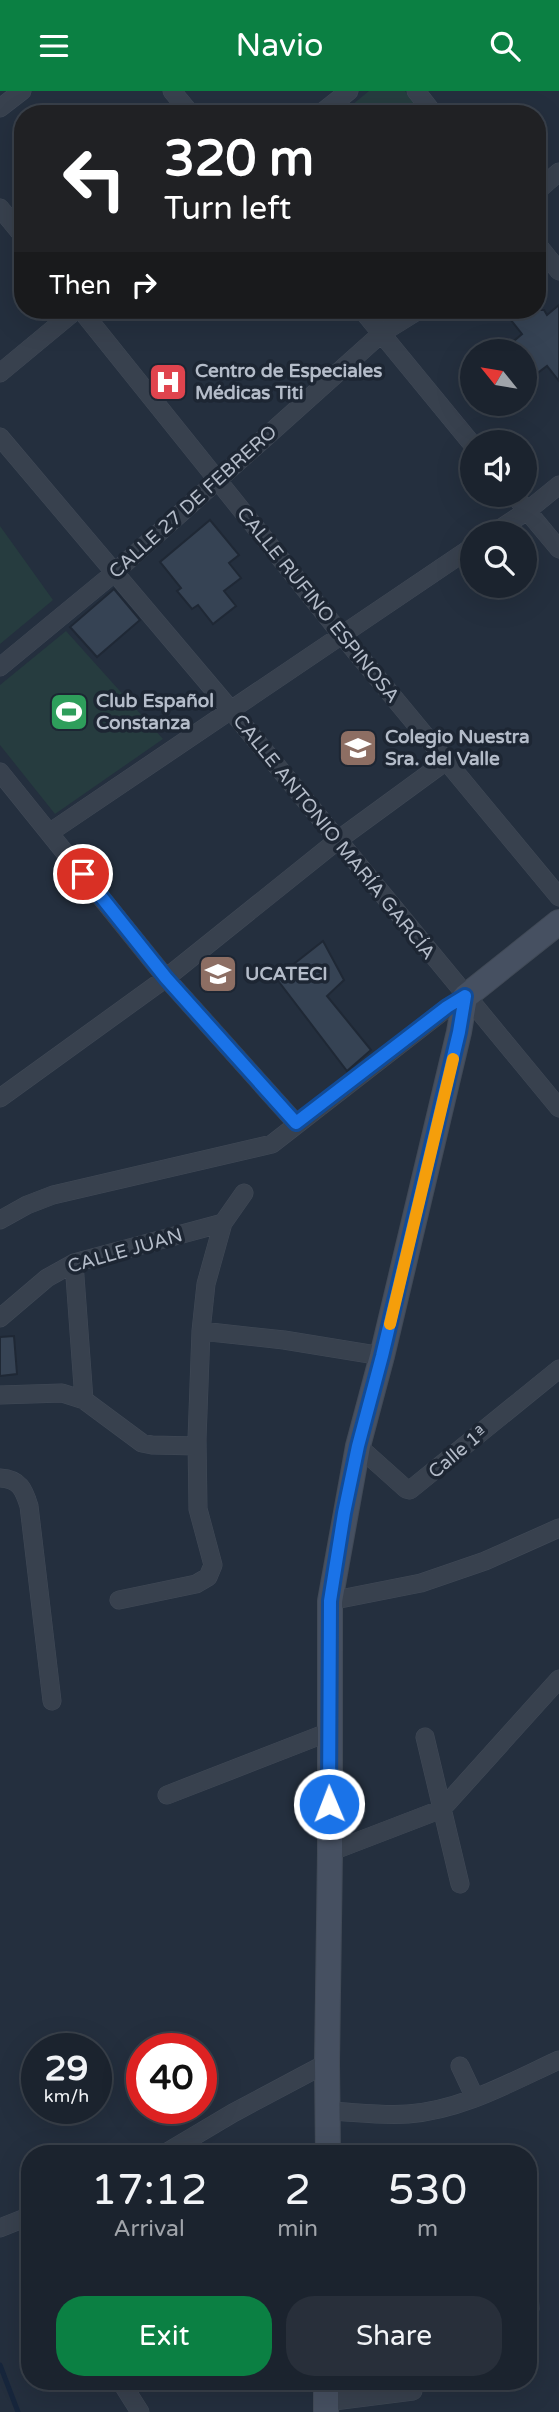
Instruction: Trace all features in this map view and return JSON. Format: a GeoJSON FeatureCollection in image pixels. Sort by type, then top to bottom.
{"type":"FeatureCollection","features":[{"type":"Feature","properties":{"kind":"street"},"geometry":{"type":"LineString","coordinates":[[0,108],[22,91]]}},
{"type":"Feature","properties":{"kind":"street"},"geometry":{"type":"LineString","coordinates":[[172,91],[184,105]]}},
{"type":"Feature","properties":{"kind":"street"},"geometry":{"type":"LineString","coordinates":[[331,105],[349,91]]}},
{"type":"Feature","properties":{"kind":"street"},"geometry":{"type":"LineString","coordinates":[[416,91],[427,105]]}},
{"type":"Feature","properties":{"kind":"street"},"geometry":{"type":"LineString","coordinates":[[0,208],[14,225]]}},
{"type":"Feature","properties":{"kind":"street"},"geometry":{"type":"LineString","coordinates":[[546,255],[559,271]]}},
{"type":"Feature","properties":{"kind":"street"},"geometry":{"type":"LineString","coordinates":[[0,373],[68,319]]}},
{"type":"Feature","properties":{"kind":"street","name":"CALLE RUFINO ESPINOSA"},"geometry":{"type":"LineString","coordinates":[[86,319],[341,634],[559,897]]}},
{"type":"Feature","properties":{"kind":"street"},"geometry":{"type":"LineString","coordinates":[[370,319],[461,430]]}},
{"type":"Feature","properties":{"kind":"street","name":"CALLE 27 DE FEBRERO"},"geometry":{"type":"LineString","coordinates":[[0,667],[114,573],[383,333],[405,319]]}},
{"type":"Feature","properties":{"kind":"street","name":"CALLE ANTONIO MARÍA GARCÍA"},"geometry":{"type":"LineString","coordinates":[[0,437],[230,709],[559,1108]]}},
{"type":"Feature","properties":{"kind":"street"},"geometry":{"type":"LineString","coordinates":[[512,521],[559,485]]}},
{"type":"Feature","properties":{"kind":"street"},"geometry":{"type":"LineString","coordinates":[[524,507],[559,549]]}},
{"type":"Feature","properties":{"kind":"street"},"geometry":{"type":"LineString","coordinates":[[50,833],[460,555]]}},
{"type":"Feature","properties":{"kind":"street"},"geometry":{"type":"LineString","coordinates":[[0,1098],[166,978],[338,840],[446,761]]}},
{"type":"Feature","properties":{"kind":"street"},"geometry":{"type":"LineString","coordinates":[[0,772],[166,978],[296,1123]]}},
{"type":"Feature","properties":{"kind":"street"},"geometry":{"type":"LineString","coordinates":[[0,1220],[53,1195],[272,1144],[559,922]]}},
{"type":"Feature","properties":{"kind":"street"},"geometry":{"type":"LineString","coordinates":[[328,2145],[330,1601],[358,1446],[382,1356],[459,1032],[465,996]]}},
{"type":"Feature","properties":{"kind":"street"},"geometry":{"type":"LineString","coordinates":[[119,1600],[196,1584],[208,1577],[213,1565],[198,1509],[201,1331],[206,1284],[223,1223],[244,1193]]}},
{"type":"Feature","properties":{"kind":"street","name":"CALLE JUAN"},"geometry":{"type":"LineString","coordinates":[[0,1318],[47,1278],[74,1263],[223,1223]]}},
{"type":"Feature","properties":{"kind":"street"},"geometry":{"type":"LineString","coordinates":[[74,1263],[84,1400]]}},
{"type":"Feature","properties":{"kind":"street"},"geometry":{"type":"LineString","coordinates":[[201,1331],[284,1340],[382,1356]]}},
{"type":"Feature","properties":{"kind":"street","name":"Calle 1ª"},"geometry":{"type":"LineString","coordinates":[[358,1446],[410,1490],[559,1369]]}},
{"type":"Feature","properties":{"kind":"street"},"geometry":{"type":"LineString","coordinates":[[0,1395],[62,1393],[84,1400],[142,1443],[197,1446]]}},
{"type":"Feature","properties":{"kind":"street"},"geometry":{"type":"LineString","coordinates":[[0,1478],[8,1478],[23,1488],[29,1506],[52,1701]]}},
{"type":"Feature","properties":{"kind":"street"},"geometry":{"type":"LineString","coordinates":[[330,1601],[421,1583],[485,1561],[559,1528]]}},
{"type":"Feature","properties":{"kind":"street"},"geometry":{"type":"LineString","coordinates":[[330,1852],[442,1809],[559,1679]]}},
{"type":"Feature","properties":{"kind":"street"},"geometry":{"type":"LineString","coordinates":[[167,1795],[328,1732]]}},
{"type":"Feature","properties":{"kind":"street"},"geometry":{"type":"LineString","coordinates":[[425,1737],[460,1884]]}},
{"type":"Feature","properties":{"kind":"street"},"geometry":{"type":"LineString","coordinates":[[328,2112],[406,2115],[431,2111],[475,2098],[559,2060]]}},
{"type":"Feature","properties":{"kind":"street"},"geometry":{"type":"LineString","coordinates":[[179,2145],[327,2063]]}},
{"type":"Feature","properties":{"kind":"street"},"geometry":{"type":"LineString","coordinates":[[460,2066],[475,2098]]}},
{"type":"Feature","properties":{"kind":"street"},"geometry":{"type":"LineString","coordinates":[[0,2228],[21,2220]]}},
{"type":"Feature","properties":{"kind":"street"},"geometry":{"type":"LineString","coordinates":[[126,2390],[140,2412]]}},
{"type":"Feature","properties":{"kind":"street"},"geometry":{"type":"LineString","coordinates":[[326,2399],[413,2391]]}},
{"type":"Feature","properties":{"kind":"green space"},"geometry":{"type":"Polygon","coordinates":[[[369,91],[405,91],[415,105],[352,105],[369,91]]]}},
{"type":"Feature","properties":{"kind":"green space"},"geometry":{"type":"Polygon","coordinates":[[[0,526],[53,600],[0,644],[0,526]]]}},
{"type":"Feature","properties":{"kind":"green space","name":"Club Español Constanza"},"geometry":{"type":"Polygon","coordinates":[[[66,631],[163,739],[55,814],[0,745],[0,685],[66,631]]]}},
{"type":"Feature","properties":{"kind":"building"},"geometry":{"type":"Polygon","coordinates":[[[559,305],[559,381],[547,366],[537,374],[537,339],[516,339],[522,334],[510,319],[546,319],[546,313],[559,305]]]}},
{"type":"Feature","properties":{"kind":"building"},"geometry":{"type":"Polygon","coordinates":[[[210,520],[239,555],[229,563],[241,578],[224,591],[236,606],[213,624],[198,605],[192,609],[177,591],[181,588],[160,562],[210,520]]]}},
{"type":"Feature","properties":{"kind":"building"},"geometry":{"type":"Polygon","coordinates":[[[114,589],[140,620],[97,657],[70,627],[114,589]]]}},
{"type":"Feature","properties":{"kind":"building"},"geometry":{"type":"Polygon","coordinates":[[[323,941],[344,980],[327,996],[371,1050],[347,1071],[276,978],[323,941]]]}},
{"type":"Feature","properties":{"kind":"building"},"geometry":{"type":"Polygon","coordinates":[[[14,1336],[17,1374],[0,1376],[0,1337],[14,1336]]]}},
{"type":"Feature","properties":{"kind":"waterway"},"geometry":{"type":"LineString","coordinates":[[0,2365],[18,2412]]}},
{"type":"Feature","properties":{"kind":"slow traffic"},"geometry":{"type":"LineString","coordinates":[[390,1324],[453,1059]]}},
{"type":"Feature","properties":{"kind":"place","name":"Centro de Especiales Médicas Titi"},"geometry":{"type":"Point","coordinates":[168,382]}},
{"type":"Feature","properties":{"kind":"place","name":"Club Español Constanza"},"geometry":{"type":"Point","coordinates":[69,712]}},
{"type":"Feature","properties":{"kind":"place","name":"Colegio Nuestra Sra. del Valle"},"geometry":{"type":"Point","coordinates":[358,748]}},
{"type":"Feature","properties":{"kind":"place","name":"UCATECI"},"geometry":{"type":"Point","coordinates":[218,974]}},
{"type":"Feature","properties":{"kind":"route"},"geometry":{"type":"LineString","coordinates":[[83,874],[166,978],[296,1123],[465,996],[459,1032],[344,1513],[330,1601],[329,1804]]}}]}
